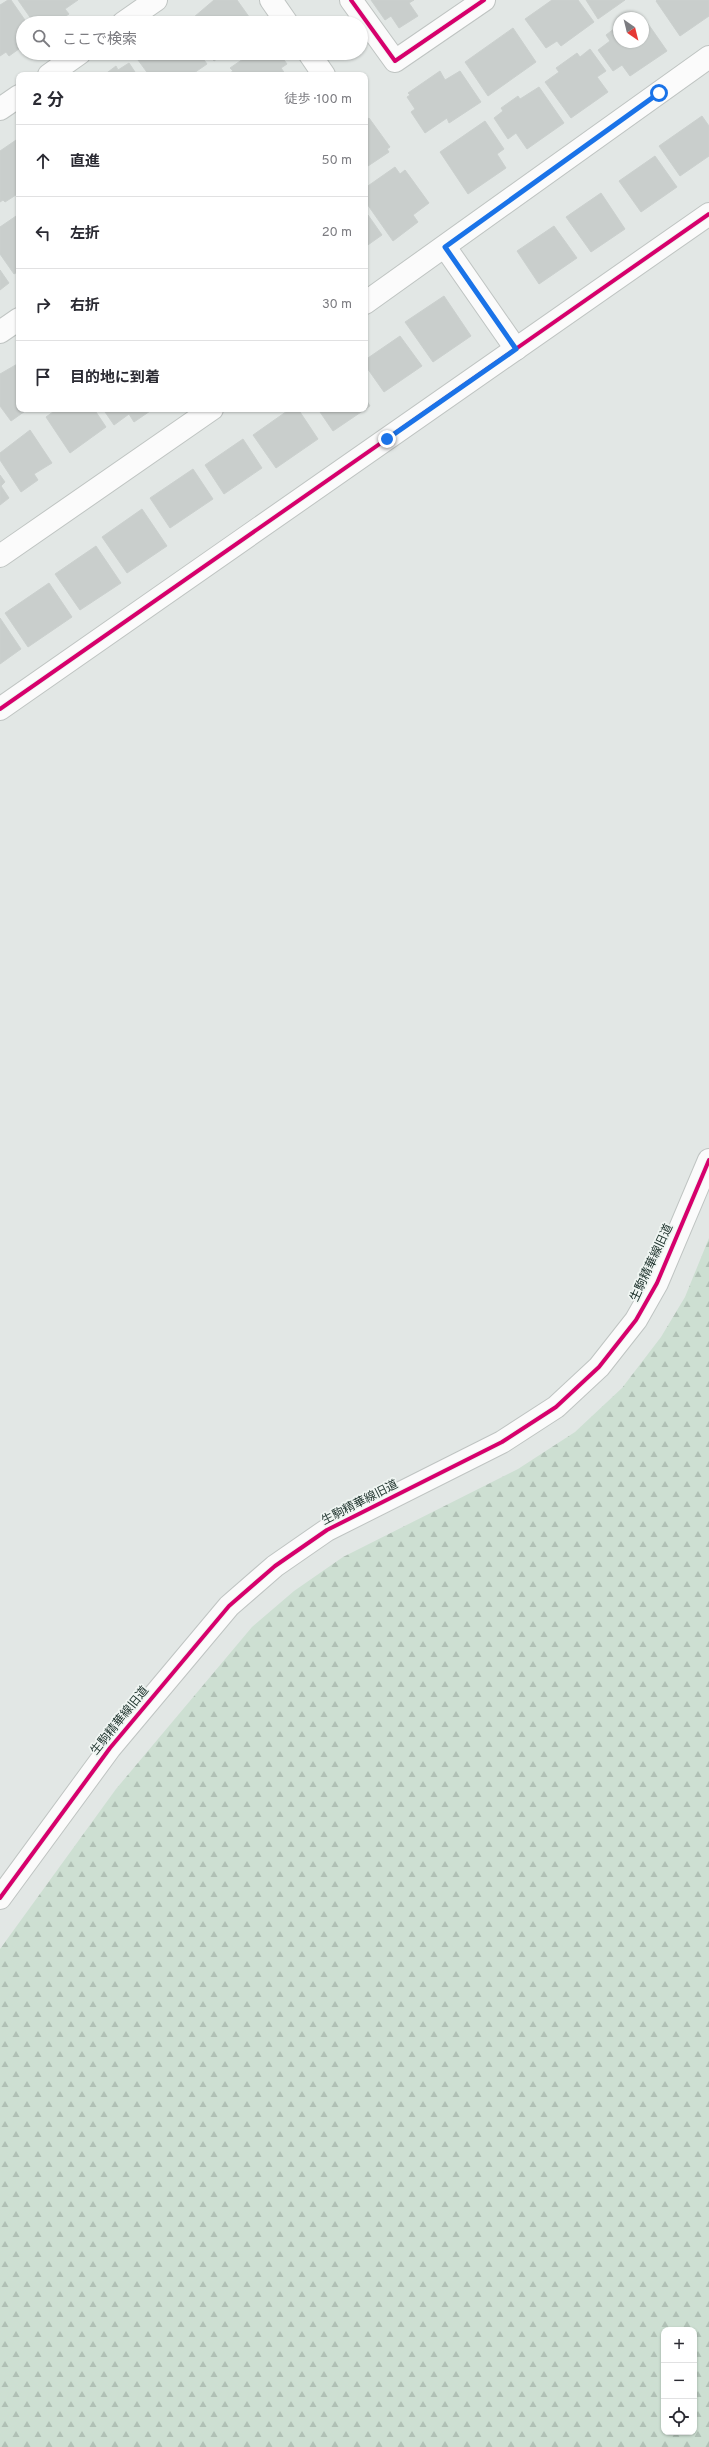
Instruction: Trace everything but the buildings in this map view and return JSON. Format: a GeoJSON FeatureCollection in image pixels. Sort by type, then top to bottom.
{"type":"FeatureCollection","features":[{"type":"Feature","properties":{"kind":"street"},"geometry":{"type":"LineString","coordinates":[[133,16],[156,0]]}},
{"type":"Feature","properties":{"kind":"street"},"geometry":{"type":"LineString","coordinates":[[271,0],[282,16]]}},
{"type":"Feature","properties":{"kind":"street"},"geometry":{"type":"LineString","coordinates":[[351,0],[363,16]]}},
{"type":"Feature","properties":{"kind":"street"},"geometry":{"type":"LineString","coordinates":[[368,24],[395,61],[484,0]]}},
{"type":"Feature","properties":{"kind":"street"},"geometry":{"type":"LineString","coordinates":[[368,301],[709,57]]}},
{"type":"Feature","properties":{"kind":"street"},"geometry":{"type":"LineString","coordinates":[[53,72],[70,60]]}},
{"type":"Feature","properties":{"kind":"street"},"geometry":{"type":"LineString","coordinates":[[314,60],[322,72]]}},
{"type":"Feature","properties":{"kind":"street"},"geometry":{"type":"LineString","coordinates":[[0,109],[16,98]]}},
{"type":"Feature","properties":{"kind":"street"},"geometry":{"type":"LineString","coordinates":[[0,710],[709,214]]}},
{"type":"Feature","properties":{"kind":"street"},"geometry":{"type":"LineString","coordinates":[[445,247],[516,349]]}},
{"type":"Feature","properties":{"kind":"street"},"geometry":{"type":"LineString","coordinates":[[0,332],[16,321]]}},
{"type":"Feature","properties":{"kind":"street"},"geometry":{"type":"LineString","coordinates":[[0,556],[208,412]]}},
{"type":"Feature","properties":{"kind":"street","name":"生駒精華線旧道"},"geometry":{"type":"LineString","coordinates":[[0,1898],[110,1748],[230,1606],[275,1566],[327,1530],[502,1442],[556,1407],[599,1367],[636,1320],[656,1283],[709,1160]]}},
{"type":"Feature","properties":{"kind":"green space"},"geometry":{"type":"Polygon","coordinates":[[[709,1238],[709,2447],[0,2447],[0,1949],[116,1789],[252,1627],[294,1591],[343,1557],[518,1469],[575,1432],[622,1388],[661,1337],[685,1297],[709,1238]]]}},
{"type":"Feature","properties":{"kind":"cycle path"},"geometry":{"type":"LineString","coordinates":[[351,0],[363,16]]}},
{"type":"Feature","properties":{"kind":"cycle path"},"geometry":{"type":"LineString","coordinates":[[368,24],[395,61],[484,0]]}},
{"type":"Feature","properties":{"kind":"cycle path"},"geometry":{"type":"LineString","coordinates":[[0,709],[709,214]]}},
{"type":"Feature","properties":{"kind":"cycle path"},"geometry":{"type":"LineString","coordinates":[[0,1898],[110,1748],[229,1606],[275,1566],[327,1530],[502,1442],[556,1407],[599,1367],[636,1320],[657,1283],[709,1160]]}},
{"type":"Feature","properties":{"kind":"route"},"geometry":{"type":"LineString","coordinates":[[387,439],[516,349],[445,247],[659,93]]}}]}
